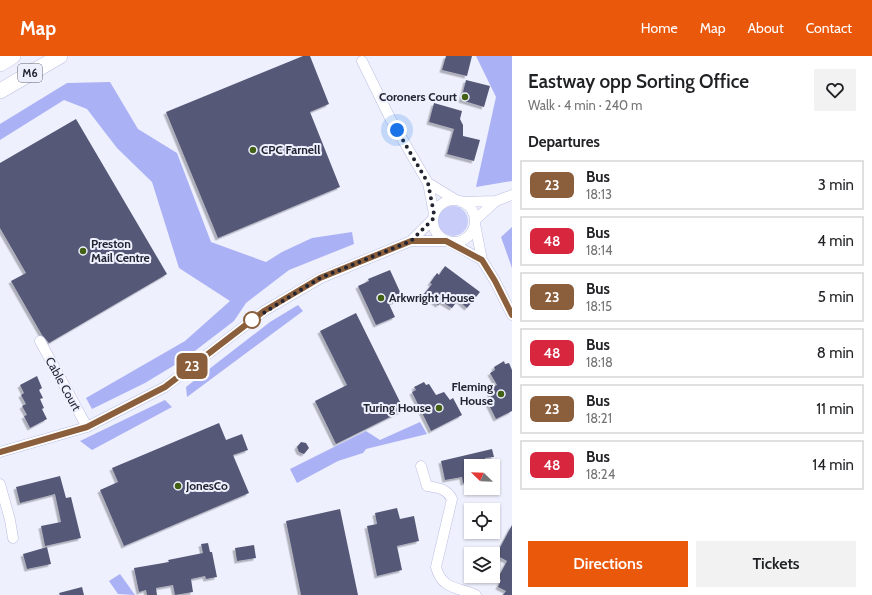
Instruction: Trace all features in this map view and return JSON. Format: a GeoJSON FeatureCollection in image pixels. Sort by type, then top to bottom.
{"type":"FeatureCollection","features":[{"type":"Feature","properties":{"kind":"highway","name":"M6"},"geometry":{"type":"LineString","coordinates":[[0,64],[13,56]]}},
{"type":"Feature","properties":{"kind":"highway","name":"M6"},"geometry":{"type":"LineString","coordinates":[[0,91],[60,56]]}},
{"type":"Feature","properties":{"kind":"street"},"geometry":{"type":"LineString","coordinates":[[362,61],[390,118],[428,183],[434,216],[433,226],[436,232],[440,238],[482,260]]}},
{"type":"Feature","properties":{"kind":"street"},"geometry":{"type":"LineString","coordinates":[[428,183],[471,209],[482,260],[495,281],[512,315]]}},
{"type":"Feature","properties":{"kind":"street"},"geometry":{"type":"LineString","coordinates":[[411,241],[434,216],[438,208],[443,203],[449,201],[496,201],[512,195]]}},
{"type":"Feature","properties":{"kind":"street"},"geometry":{"type":"LineString","coordinates":[[0,452],[87,427],[165,387],[264,311],[320,278],[411,241],[456,242],[463,240],[473,231],[475,222],[496,201]]}},
{"type":"Feature","properties":{"kind":"street","name":"Cable Court"},"geometry":{"type":"LineString","coordinates":[[40,341],[87,427]]}},
{"type":"Feature","properties":{"kind":"street"},"geometry":{"type":"LineString","coordinates":[[421,466],[427,486],[443,489],[452,499],[436,567],[438,575],[442,581],[450,587],[476,595]]}},
{"type":"Feature","properties":{"kind":"street"},"geometry":{"type":"LineString","coordinates":[[0,484],[2,501],[13,538]]}},
{"type":"Feature","properties":{"kind":"shaded area"},"geometry":{"type":"Polygon","coordinates":[[[476,56],[512,56],[512,181],[476,187],[496,97],[476,56]]]}},
{"type":"Feature","properties":{"kind":"shaded area"},"geometry":{"type":"Polygon","coordinates":[[[110,82],[138,129],[177,153],[211,242],[266,262],[282,252],[312,238],[352,232],[354,244],[289,270],[246,303],[234,321],[183,360],[145,383],[92,409],[86,398],[185,341],[230,301],[179,268],[152,182],[117,148],[87,109],[64,100],[0,140],[0,124],[67,83],[110,82]]]}},
{"type":"Feature","properties":{"kind":"shaded area"},"geometry":{"type":"Polygon","coordinates":[[[453,206],[464,210],[468,221],[464,232],[453,236],[442,232],[438,221],[442,210],[453,206]]]}},
{"type":"Feature","properties":{"kind":"shaded area"},"geometry":{"type":"Polygon","coordinates":[[[512,227],[512,268],[501,237],[512,227]]]}},
{"type":"Feature","properties":{"kind":"shaded area"},"geometry":{"type":"Polygon","coordinates":[[[298,305],[303,311],[187,397],[186,387],[270,322],[298,305]]]}},
{"type":"Feature","properties":{"kind":"shaded area"},"geometry":{"type":"Polygon","coordinates":[[[165,400],[172,407],[92,450],[80,441],[165,400]]]}},
{"type":"Feature","properties":{"kind":"shaded area"},"geometry":{"type":"Polygon","coordinates":[[[420,422],[427,434],[366,449],[363,453],[338,461],[297,483],[290,469],[366,431],[380,440],[420,422]]]}},
{"type":"Feature","properties":{"kind":"shaded area"},"geometry":{"type":"Polygon","coordinates":[[[120,574],[135,595],[118,594],[109,581],[120,574]]]}},
{"type":"Feature","properties":{"kind":"building","name":"CPC Farnell"},"geometry":{"type":"Polygon","coordinates":[[[303,56],[310,56],[329,104],[310,112],[340,187],[218,238],[166,112],[303,56]]]}},
{"type":"Feature","properties":{"kind":"building"},"geometry":{"type":"Polygon","coordinates":[[[446,56],[472,56],[467,76],[442,70],[446,56]]]}},
{"type":"Feature","properties":{"kind":"building"},"geometry":{"type":"Polygon","coordinates":[[[466,80],[490,86],[484,107],[461,100],[466,80]]]}},
{"type":"Feature","properties":{"kind":"building"},"geometry":{"type":"Polygon","coordinates":[[[434,103],[462,111],[460,119],[463,125],[463,136],[480,140],[474,161],[447,154],[454,129],[429,122],[434,103]]]}},
{"type":"Feature","properties":{"kind":"building","name":"Preston Mail Centre"},"geometry":{"type":"Polygon","coordinates":[[[76,119],[167,274],[49,343],[42,335],[11,281],[26,273],[0,228],[0,163],[76,119]]]}},
{"type":"Feature","properties":{"kind":"building"},"geometry":{"type":"Polygon","coordinates":[[[445,266],[480,292],[467,308],[458,300],[452,308],[442,302],[438,305],[424,294],[432,284],[430,283],[437,273],[439,275],[445,266]]]}},
{"type":"Feature","properties":{"kind":"building","name":"Arkwright House"},"geometry":{"type":"Polygon","coordinates":[[[390,270],[401,294],[396,296],[398,300],[389,304],[395,317],[376,325],[358,286],[369,281],[368,279],[390,270]]]}},
{"type":"Feature","properties":{"kind":"building"},"geometry":{"type":"Polygon","coordinates":[[[356,313],[404,410],[336,444],[315,401],[347,385],[320,331],[356,313]]]}},
{"type":"Feature","properties":{"kind":"building","name":"Fleming House"},"geometry":{"type":"Polygon","coordinates":[[[504,361],[505,364],[509,363],[512,370],[512,411],[496,419],[487,401],[492,399],[488,389],[497,385],[490,373],[495,370],[494,367],[504,361]]]}},
{"type":"Feature","properties":{"kind":"building"},"geometry":{"type":"Polygon","coordinates":[[[37,376],[42,388],[39,390],[43,398],[40,399],[44,408],[42,409],[47,419],[30,428],[24,416],[27,415],[22,406],[26,404],[21,395],[24,393],[20,385],[37,376]]]}},
{"type":"Feature","properties":{"kind":"building","name":"Turing House"},"geometry":{"type":"Polygon","coordinates":[[[424,382],[426,385],[429,384],[436,395],[444,392],[450,400],[453,398],[462,415],[431,431],[412,392],[416,390],[414,387],[424,382]]]}},
{"type":"Feature","properties":{"kind":"building","name":"JonesCo"},"geometry":{"type":"Polygon","coordinates":[[[219,423],[226,440],[242,434],[248,450],[233,455],[249,493],[124,546],[100,490],[118,482],[112,468],[219,423]]]}},
{"type":"Feature","properties":{"kind":"building"},"geometry":{"type":"Polygon","coordinates":[[[301,442],[306,443],[309,448],[304,454],[299,452],[297,447],[301,442]]]}},
{"type":"Feature","properties":{"kind":"building"},"geometry":{"type":"Polygon","coordinates":[[[492,449],[494,457],[485,459],[464,459],[463,483],[462,477],[445,480],[441,461],[492,449]]]}},
{"type":"Feature","properties":{"kind":"building"},"geometry":{"type":"Polygon","coordinates":[[[60,476],[66,498],[71,497],[81,538],[45,546],[41,526],[61,522],[55,494],[20,503],[16,487],[60,476]]]}},
{"type":"Feature","properties":{"kind":"building"},"geometry":{"type":"Polygon","coordinates":[[[397,508],[400,519],[414,516],[419,541],[397,546],[402,570],[377,576],[367,526],[377,524],[375,513],[397,508]]]}},
{"type":"Feature","properties":{"kind":"building"},"geometry":{"type":"Polygon","coordinates":[[[340,509],[358,595],[301,595],[286,521],[340,509]]]}},
{"type":"Feature","properties":{"kind":"building"},"geometry":{"type":"Polygon","coordinates":[[[512,525],[512,595],[503,595],[506,591],[498,587],[501,580],[500,574],[507,561],[500,557],[500,548],[512,525]]]}},
{"type":"Feature","properties":{"kind":"building"},"geometry":{"type":"Polygon","coordinates":[[[208,543],[210,552],[212,552],[217,577],[206,579],[205,576],[191,579],[193,592],[175,595],[173,585],[156,588],[157,595],[147,595],[146,590],[139,592],[134,568],[169,562],[168,560],[203,553],[201,544],[208,543]]]}},
{"type":"Feature","properties":{"kind":"building"},"geometry":{"type":"Polygon","coordinates":[[[254,545],[256,558],[237,561],[235,548],[254,545]]]}},
{"type":"Feature","properties":{"kind":"building"},"geometry":{"type":"Polygon","coordinates":[[[47,547],[51,564],[27,569],[23,554],[47,547]]]}},
{"type":"Feature","properties":{"kind":"building"},"geometry":{"type":"Polygon","coordinates":[[[82,587],[84,595],[60,595],[59,593],[82,587]]]}},
{"type":"Feature","properties":{"kind":"bus line","name":"23"},"geometry":{"type":"LineString","coordinates":[[0,452],[87,427],[165,387],[264,311],[320,278],[411,241],[450,242],[482,260],[495,281],[512,315]]}},
{"type":"Feature","properties":{"kind":"place","name":"Coroners Court"},"geometry":{"type":"Point","coordinates":[465,97]}},
{"type":"Feature","properties":{"kind":"place","name":"CPC Farnell"},"geometry":{"type":"Point","coordinates":[253,150]}},
{"type":"Feature","properties":{"kind":"place","name":"Preston Mail Centre"},"geometry":{"type":"Point","coordinates":[83,251]}},
{"type":"Feature","properties":{"kind":"place","name":"Arkwright House"},"geometry":{"type":"Point","coordinates":[381,298]}},
{"type":"Feature","properties":{"kind":"place","name":"Fleming House"},"geometry":{"type":"Point","coordinates":[501,394]}},
{"type":"Feature","properties":{"kind":"place","name":"Turing House"},"geometry":{"type":"Point","coordinates":[439,408]}},
{"type":"Feature","properties":{"kind":"place","name":"JonesCo"},"geometry":{"type":"Point","coordinates":[178,486]}},
{"type":"Feature","properties":{"kind":"route"},"geometry":{"type":"LineString","coordinates":[[252,320],[264,311],[320,278],[411,241],[433,219],[434,214],[428,183],[397,130]]}}]}
